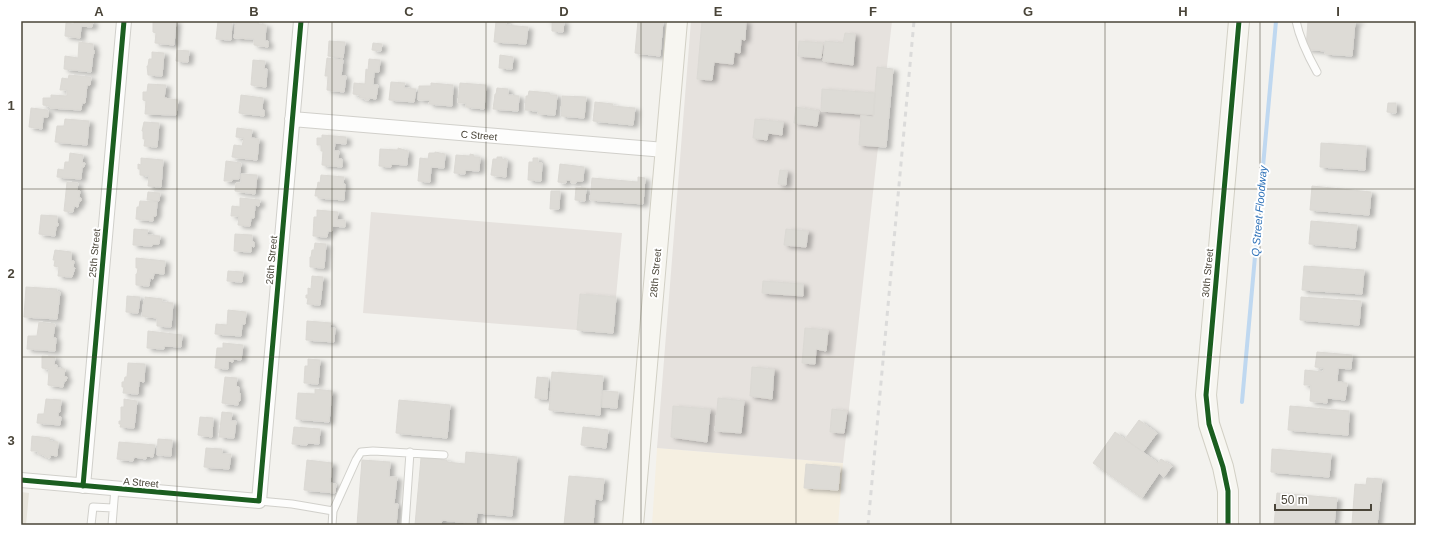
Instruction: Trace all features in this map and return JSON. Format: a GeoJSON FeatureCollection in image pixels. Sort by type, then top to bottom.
{"type":"FeatureCollection","features":[{"type":"Feature","properties":{"kind":"street","name":"25th Street"},"geometry":{"type":"LineString","coordinates":[[83,486],[124,21]]}},
{"type":"Feature","properties":{"kind":"street","name":"26th Street"},"geometry":{"type":"LineString","coordinates":[[258,501],[301,21]]}},
{"type":"Feature","properties":{"kind":"street","name":"28th Street"},"geometry":{"type":"LineString","coordinates":[[633,525],[677,21]]}},
{"type":"Feature","properties":{"kind":"street","name":"30th Street"},"geometry":{"type":"LineString","coordinates":[[1228,525],[1228,491],[1223,468],[1209,424],[1206,395],[1239,21]]}},
{"type":"Feature","properties":{"kind":"street","name":"C Street"},"geometry":{"type":"LineString","coordinates":[[292,119],[665,150]]}},
{"type":"Feature","properties":{"kind":"street","name":"A Street"},"geometry":{"type":"LineString","coordinates":[[21,480],[258,501]]}},
{"type":"Feature","properties":{"kind":"lane"},"geometry":{"type":"LineString","coordinates":[[1296,21],[1298,33],[1305,51],[1318,72]]}},
{"type":"Feature","properties":{"kind":"lane"},"geometry":{"type":"LineString","coordinates":[[332,525],[333,511],[361,452],[410,452],[444,455]]}},
{"type":"Feature","properties":{"kind":"lane"},"geometry":{"type":"LineString","coordinates":[[405,525],[410,452]]}},
{"type":"Feature","properties":{"kind":"lane"},"geometry":{"type":"LineString","coordinates":[[112,525],[114,488]]}},
{"type":"Feature","properties":{"kind":"lane"},"geometry":{"type":"LineString","coordinates":[[258,501],[292,504],[333,511]]}},
{"type":"Feature","properties":{"kind":"lane"},"geometry":{"type":"LineString","coordinates":[[91,525],[93,507],[113,508]]}},
{"type":"Feature","properties":{"kind":"shaded area"},"geometry":{"type":"Polygon","coordinates":[[[691,21],[892,21],[843,463],[657,448],[691,21]]]}},
{"type":"Feature","properties":{"kind":"shaded area"},"geometry":{"type":"Polygon","coordinates":[[[371,212],[622,233],[616,297],[580,294],[577,330],[363,313],[371,212]]]}},
{"type":"Feature","properties":{"kind":"shaded area"},"geometry":{"type":"Polygon","coordinates":[[[657,448],[843,463],[838,525],[652,525],[657,448]]]}},
{"type":"Feature","properties":{"kind":"shaded area"},"geometry":{"type":"Polygon","coordinates":[[[21,492],[29,493],[26,525],[21,525],[21,492]]]}},
{"type":"Feature","properties":{"kind":"building"},"geometry":{"type":"Polygon","coordinates":[[[74,21],[93,21],[92,27],[81,26],[80,38],[65,36],[66,23],[74,24],[74,21]]]}},
{"type":"Feature","properties":{"kind":"building"},"geometry":{"type":"Polygon","coordinates":[[[153,21],[176,21],[174,45],[155,43],[156,33],[153,32],[153,21]]]}},
{"type":"Feature","properties":{"kind":"building"},"geometry":{"type":"Polygon","coordinates":[[[218,21],[232,22],[231,40],[216,39],[218,21]]]}},
{"type":"Feature","properties":{"kind":"building"},"geometry":{"type":"Polygon","coordinates":[[[236,21],[259,22],[258,24],[266,25],[265,41],[268,41],[268,47],[254,45],[254,39],[234,38],[236,21]]]}},
{"type":"Feature","properties":{"kind":"building"},"geometry":{"type":"Polygon","coordinates":[[[496,21],[506,21],[506,25],[528,27],[526,44],[494,42],[496,21]]]}},
{"type":"Feature","properties":{"kind":"building"},"geometry":{"type":"Polygon","coordinates":[[[546,21],[564,21],[563,32],[552,31],[552,22],[546,21]]]}},
{"type":"Feature","properties":{"kind":"building"},"geometry":{"type":"Polygon","coordinates":[[[638,21],[663,21],[660,56],[635,53],[638,21]]]}},
{"type":"Feature","properties":{"kind":"building"},"geometry":{"type":"Polygon","coordinates":[[[702,21],[746,21],[745,40],[741,39],[740,53],[734,52],[733,64],[714,62],[712,80],[697,79],[702,21]]]}},
{"type":"Feature","properties":{"kind":"building"},"geometry":{"type":"Polygon","coordinates":[[[1308,21],[1359,21],[1355,22],[1352,56],[1325,54],[1325,51],[1306,49],[1308,21]]]}},
{"type":"Feature","properties":{"kind":"building"},"geometry":{"type":"Polygon","coordinates":[[[845,33],[855,34],[853,65],[823,61],[825,41],[843,43],[845,33]]]}},
{"type":"Feature","properties":{"kind":"building"},"geometry":{"type":"Polygon","coordinates":[[[329,41],[345,42],[343,58],[328,56],[329,41]]]}},
{"type":"Feature","properties":{"kind":"building"},"geometry":{"type":"Polygon","coordinates":[[[799,41],[823,43],[821,58],[798,56],[799,41]]]}},
{"type":"Feature","properties":{"kind":"building"},"geometry":{"type":"Polygon","coordinates":[[[79,42],[93,44],[94,54],[91,72],[64,69],[65,56],[78,58],[79,42]]]}},
{"type":"Feature","properties":{"kind":"building"},"geometry":{"type":"Polygon","coordinates":[[[373,43],[382,44],[381,51],[372,50],[373,43]]]}},
{"type":"Feature","properties":{"kind":"building"},"geometry":{"type":"Polygon","coordinates":[[[177,50],[189,51],[188,62],[176,61],[177,50]]]}},
{"type":"Feature","properties":{"kind":"building"},"geometry":{"type":"Polygon","coordinates":[[[152,52],[164,53],[162,76],[148,75],[147,66],[149,59],[152,59],[152,52]]]}},
{"type":"Feature","properties":{"kind":"building"},"geometry":{"type":"Polygon","coordinates":[[[500,55],[513,57],[512,69],[499,68],[500,55]]]}},
{"type":"Feature","properties":{"kind":"building"},"geometry":{"type":"Polygon","coordinates":[[[327,58],[343,60],[341,76],[346,76],[344,92],[327,90],[328,76],[325,76],[327,58]]]}},
{"type":"Feature","properties":{"kind":"building"},"geometry":{"type":"Polygon","coordinates":[[[369,59],[380,60],[379,72],[374,72],[373,85],[378,85],[376,99],[369,98],[369,100],[365,100],[366,98],[359,98],[360,95],[353,94],[354,83],[365,84],[366,69],[368,70],[369,59]]]}},
{"type":"Feature","properties":{"kind":"building"},"geometry":{"type":"Polygon","coordinates":[[[253,60],[265,61],[264,69],[267,69],[266,87],[251,85],[253,60]]]}},
{"type":"Feature","properties":{"kind":"building"},"geometry":{"type":"Polygon","coordinates":[[[877,67],[893,69],[886,147],[859,145],[861,115],[873,117],[877,67]]]}},
{"type":"Feature","properties":{"kind":"building"},"geometry":{"type":"Polygon","coordinates":[[[69,75],[91,77],[90,85],[87,85],[85,103],[82,103],[81,110],[50,108],[50,106],[43,105],[43,98],[51,98],[51,95],[67,96],[67,90],[60,90],[62,78],[68,79],[69,75]]]}},
{"type":"Feature","properties":{"kind":"building"},"geometry":{"type":"Polygon","coordinates":[[[391,82],[405,83],[404,88],[416,89],[414,102],[389,100],[391,82]]]}},
{"type":"Feature","properties":{"kind":"building"},"geometry":{"type":"Polygon","coordinates":[[[431,83],[453,85],[452,106],[429,104],[430,100],[418,100],[419,86],[431,86],[431,83]]]}},
{"type":"Feature","properties":{"kind":"building"},"geometry":{"type":"Polygon","coordinates":[[[460,83],[486,85],[484,109],[466,107],[466,103],[458,103],[460,83]]]}},
{"type":"Feature","properties":{"kind":"building"},"geometry":{"type":"Polygon","coordinates":[[[148,84],[166,85],[164,98],[178,100],[176,115],[145,114],[146,101],[143,100],[143,92],[147,92],[148,84]]]}},
{"type":"Feature","properties":{"kind":"building"},"geometry":{"type":"Polygon","coordinates":[[[497,88],[508,89],[508,95],[519,96],[518,111],[493,109],[497,88]]]}},
{"type":"Feature","properties":{"kind":"building"},"geometry":{"type":"Polygon","coordinates":[[[822,89],[875,93],[874,115],[821,111],[822,89]]]}},
{"type":"Feature","properties":{"kind":"building"},"geometry":{"type":"Polygon","coordinates":[[[529,91],[557,95],[555,115],[538,114],[538,111],[525,110],[526,96],[528,96],[529,91]]]}},
{"type":"Feature","properties":{"kind":"building"},"geometry":{"type":"Polygon","coordinates":[[[241,95],[263,98],[262,110],[264,110],[264,116],[239,113],[241,95]]]}},
{"type":"Feature","properties":{"kind":"building"},"geometry":{"type":"Polygon","coordinates":[[[562,96],[586,97],[584,118],[561,116],[562,96]]]}},
{"type":"Feature","properties":{"kind":"building"},"geometry":{"type":"Polygon","coordinates":[[[595,102],[613,104],[612,106],[635,108],[633,125],[593,121],[595,102]]]}},
{"type":"Feature","properties":{"kind":"building"},"geometry":{"type":"Polygon","coordinates":[[[1388,103],[1396,103],[1396,113],[1387,112],[1388,103]]]}},
{"type":"Feature","properties":{"kind":"building"},"geometry":{"type":"Polygon","coordinates":[[[796,107],[819,111],[817,126],[794,123],[796,107]]]}},
{"type":"Feature","properties":{"kind":"building"},"geometry":{"type":"Polygon","coordinates":[[[31,108],[48,110],[48,117],[43,117],[42,129],[29,127],[31,108]]]}},
{"type":"Feature","properties":{"kind":"building"},"geometry":{"type":"Polygon","coordinates":[[[65,119],[89,121],[87,145],[55,142],[57,126],[64,126],[65,119]]]}},
{"type":"Feature","properties":{"kind":"building"},"geometry":{"type":"Polygon","coordinates":[[[755,119],[783,122],[782,135],[768,133],[767,140],[753,138],[755,119]]]}},
{"type":"Feature","properties":{"kind":"building"},"geometry":{"type":"Polygon","coordinates":[[[144,122],[159,123],[157,147],[144,146],[145,139],[143,139],[142,131],[144,122]]]}},
{"type":"Feature","properties":{"kind":"building"},"geometry":{"type":"Polygon","coordinates":[[[237,128],[252,130],[251,138],[259,139],[257,160],[232,157],[234,145],[242,146],[244,138],[236,137],[237,128]]]}},
{"type":"Feature","properties":{"kind":"building"},"geometry":{"type":"Polygon","coordinates":[[[322,135],[346,137],[346,144],[335,143],[334,151],[339,151],[338,159],[342,159],[342,167],[322,165],[323,151],[321,151],[321,145],[317,145],[317,138],[322,138],[322,135]]]}},
{"type":"Feature","properties":{"kind":"building"},"geometry":{"type":"Polygon","coordinates":[[[1321,143],[1366,146],[1365,170],[1320,167],[1321,143]]]}},
{"type":"Feature","properties":{"kind":"building"},"geometry":{"type":"Polygon","coordinates":[[[398,148],[408,151],[407,165],[391,164],[391,167],[379,166],[380,149],[398,150],[398,148]]]}},
{"type":"Feature","properties":{"kind":"building"},"geometry":{"type":"Polygon","coordinates":[[[435,152],[445,154],[444,168],[431,167],[430,182],[418,181],[420,158],[428,159],[429,153],[435,152]]]}},
{"type":"Feature","properties":{"kind":"building"},"geometry":{"type":"Polygon","coordinates":[[[70,153],[83,155],[82,163],[85,163],[84,167],[82,167],[81,179],[57,177],[58,169],[64,170],[65,162],[69,162],[70,153]]]}},
{"type":"Feature","properties":{"kind":"building"},"geometry":{"type":"Polygon","coordinates":[[[470,154],[474,155],[474,157],[480,157],[479,171],[465,170],[465,174],[454,173],[456,155],[470,156],[470,154]]]}},
{"type":"Feature","properties":{"kind":"building"},"geometry":{"type":"Polygon","coordinates":[[[497,157],[502,157],[502,159],[507,160],[506,177],[491,175],[493,159],[497,159],[497,157]]]}},
{"type":"Feature","properties":{"kind":"building"},"geometry":{"type":"Polygon","coordinates":[[[141,158],[163,160],[161,187],[148,186],[149,176],[140,175],[138,164],[141,165],[141,158]]]}},
{"type":"Feature","properties":{"kind":"building"},"geometry":{"type":"Polygon","coordinates":[[[533,158],[538,158],[538,163],[542,163],[541,181],[528,180],[529,162],[533,162],[533,158]]]}},
{"type":"Feature","properties":{"kind":"building"},"geometry":{"type":"Polygon","coordinates":[[[226,161],[241,163],[239,179],[224,181],[226,161]]]}},
{"type":"Feature","properties":{"kind":"building"},"geometry":{"type":"Polygon","coordinates":[[[560,164],[584,167],[583,181],[576,181],[576,183],[571,183],[571,180],[566,180],[566,183],[558,182],[560,164]]]}},
{"type":"Feature","properties":{"kind":"building"},"geometry":{"type":"Polygon","coordinates":[[[780,170],[787,171],[786,185],[778,184],[780,170]]]}},
{"type":"Feature","properties":{"kind":"building"},"geometry":{"type":"Polygon","coordinates":[[[241,174],[257,175],[255,194],[235,191],[236,183],[241,183],[241,174]]]}},
{"type":"Feature","properties":{"kind":"building"},"geometry":{"type":"Polygon","coordinates":[[[321,175],[344,177],[344,200],[318,198],[318,196],[315,196],[318,182],[320,183],[321,175]]]}},
{"type":"Feature","properties":{"kind":"building"},"geometry":{"type":"Polygon","coordinates":[[[638,177],[645,178],[643,204],[590,200],[592,178],[638,182],[638,177]]]}},
{"type":"Feature","properties":{"kind":"building"},"geometry":{"type":"Polygon","coordinates":[[[67,182],[78,183],[77,190],[80,191],[79,198],[81,198],[81,201],[79,201],[78,207],[74,206],[73,212],[64,211],[67,182]]]}},
{"type":"Feature","properties":{"kind":"building"},"geometry":{"type":"Polygon","coordinates":[[[1312,186],[1371,192],[1369,215],[1310,210],[1312,186]]]}},
{"type":"Feature","properties":{"kind":"building"},"geometry":{"type":"Polygon","coordinates":[[[576,187],[586,188],[585,201],[575,200],[576,187]]]}},
{"type":"Feature","properties":{"kind":"building"},"geometry":{"type":"Polygon","coordinates":[[[551,191],[560,191],[559,209],[550,209],[551,191]]]}},
{"type":"Feature","properties":{"kind":"building"},"geometry":{"type":"Polygon","coordinates":[[[148,192],[160,193],[159,201],[147,200],[148,192]]]}},
{"type":"Feature","properties":{"kind":"building"},"geometry":{"type":"Polygon","coordinates":[[[240,198],[260,200],[259,206],[255,205],[254,218],[251,218],[250,226],[238,225],[239,216],[231,216],[232,206],[240,207],[240,198]]]}},
{"type":"Feature","properties":{"kind":"building"},"geometry":{"type":"Polygon","coordinates":[[[140,201],[157,202],[156,216],[153,216],[153,221],[136,219],[137,207],[139,207],[140,201]]]}},
{"type":"Feature","properties":{"kind":"building"},"geometry":{"type":"Polygon","coordinates":[[[317,210],[338,212],[337,220],[345,220],[345,227],[332,226],[332,231],[328,231],[327,237],[313,236],[314,217],[317,217],[317,210]]]}},
{"type":"Feature","properties":{"kind":"building"},"geometry":{"type":"Polygon","coordinates":[[[41,215],[57,216],[58,226],[56,226],[55,236],[39,234],[41,215]]]}},
{"type":"Feature","properties":{"kind":"building"},"geometry":{"type":"Polygon","coordinates":[[[1311,221],[1357,225],[1355,248],[1309,244],[1311,221]]]}},
{"type":"Feature","properties":{"kind":"building"},"geometry":{"type":"Polygon","coordinates":[[[134,229],[148,230],[147,235],[160,236],[159,244],[152,244],[152,246],[133,245],[134,229]]]}},
{"type":"Feature","properties":{"kind":"building"},"geometry":{"type":"Polygon","coordinates":[[[786,229],[808,231],[806,247],[784,245],[786,229]]]}},
{"type":"Feature","properties":{"kind":"building"},"geometry":{"type":"Polygon","coordinates":[[[235,234],[252,235],[254,247],[251,246],[251,252],[234,251],[235,234]]]}},
{"type":"Feature","properties":{"kind":"building"},"geometry":{"type":"Polygon","coordinates":[[[315,243],[326,244],[324,268],[310,267],[310,257],[312,250],[314,250],[315,243]]]}},
{"type":"Feature","properties":{"kind":"building"},"geometry":{"type":"Polygon","coordinates":[[[55,250],[71,252],[71,261],[74,261],[73,268],[75,268],[72,277],[58,276],[59,267],[54,266],[55,260],[53,260],[55,250]]]}},
{"type":"Feature","properties":{"kind":"building"},"geometry":{"type":"Polygon","coordinates":[[[136,258],[165,261],[164,274],[154,273],[153,279],[150,278],[149,286],[136,285],[136,274],[138,268],[136,268],[136,258]]]}},
{"type":"Feature","properties":{"kind":"building"},"geometry":{"type":"Polygon","coordinates":[[[1304,266],[1364,270],[1362,294],[1302,290],[1304,266]]]}},
{"type":"Feature","properties":{"kind":"building"},"geometry":{"type":"Polygon","coordinates":[[[228,271],[243,272],[242,282],[227,281],[228,271]]]}},
{"type":"Feature","properties":{"kind":"building"},"geometry":{"type":"Polygon","coordinates":[[[312,276],[323,277],[320,305],[307,304],[308,298],[306,298],[306,295],[308,295],[308,288],[311,289],[312,276]]]}},
{"type":"Feature","properties":{"kind":"building"},"geometry":{"type":"Polygon","coordinates":[[[763,281],[803,284],[803,296],[762,293],[763,281]]]}},
{"type":"Feature","properties":{"kind":"building"},"geometry":{"type":"Polygon","coordinates":[[[26,287],[57,289],[57,292],[60,292],[57,319],[24,317],[26,287]]]}},
{"type":"Feature","properties":{"kind":"building"},"geometry":{"type":"Polygon","coordinates":[[[580,294],[616,297],[613,333],[577,330],[580,294]]]}},
{"type":"Feature","properties":{"kind":"building"},"geometry":{"type":"Polygon","coordinates":[[[127,296],[140,297],[138,313],[126,312],[127,296]]]}},
{"type":"Feature","properties":{"kind":"building"},"geometry":{"type":"Polygon","coordinates":[[[145,297],[162,299],[162,302],[173,303],[171,327],[157,326],[157,318],[142,316],[145,297]]]}},
{"type":"Feature","properties":{"kind":"building"},"geometry":{"type":"Polygon","coordinates":[[[1301,297],[1361,301],[1359,325],[1300,320],[1301,297]]]}},
{"type":"Feature","properties":{"kind":"building"},"geometry":{"type":"Polygon","coordinates":[[[228,310],[246,312],[245,324],[242,324],[241,336],[215,334],[216,324],[227,325],[228,310]]]}},
{"type":"Feature","properties":{"kind":"building"},"geometry":{"type":"Polygon","coordinates":[[[307,321],[331,323],[330,328],[335,328],[334,342],[306,340],[307,321]]]}},
{"type":"Feature","properties":{"kind":"building"},"geometry":{"type":"Polygon","coordinates":[[[39,322],[55,324],[53,338],[56,338],[55,351],[27,349],[28,336],[37,336],[39,322]]]}},
{"type":"Feature","properties":{"kind":"building"},"geometry":{"type":"Polygon","coordinates":[[[805,328],[828,330],[826,351],[816,349],[815,364],[802,363],[805,328]]]}},
{"type":"Feature","properties":{"kind":"building"},"geometry":{"type":"Polygon","coordinates":[[[148,331],[182,335],[181,347],[164,346],[164,349],[147,348],[148,331]]]}},
{"type":"Feature","properties":{"kind":"building"},"geometry":{"type":"Polygon","coordinates":[[[223,343],[243,345],[241,360],[233,359],[233,362],[228,361],[228,369],[215,368],[217,348],[223,348],[223,343]]]}},
{"type":"Feature","properties":{"kind":"building"},"geometry":{"type":"Polygon","coordinates":[[[1317,352],[1352,355],[1351,369],[1338,368],[1337,382],[1347,383],[1345,400],[1327,398],[1327,403],[1310,401],[1311,385],[1304,385],[1305,370],[1323,372],[1324,368],[1315,367],[1317,352]]]}},
{"type":"Feature","properties":{"kind":"building"},"geometry":{"type":"Polygon","coordinates":[[[42,356],[55,357],[54,365],[57,365],[57,368],[65,369],[64,376],[67,377],[66,381],[64,381],[63,387],[48,385],[49,369],[42,368],[42,356]]]}},
{"type":"Feature","properties":{"kind":"building"},"geometry":{"type":"Polygon","coordinates":[[[308,359],[320,360],[318,384],[304,383],[305,366],[308,366],[308,359]]]}},
{"type":"Feature","properties":{"kind":"building"},"geometry":{"type":"Polygon","coordinates":[[[128,363],[145,364],[144,382],[139,381],[138,394],[123,393],[124,387],[122,387],[122,382],[124,382],[125,377],[127,377],[128,363]]]}},
{"type":"Feature","properties":{"kind":"building"},"geometry":{"type":"Polygon","coordinates":[[[752,367],[774,369],[772,399],[750,396],[752,367]]]}},
{"type":"Feature","properties":{"kind":"building"},"geometry":{"type":"Polygon","coordinates":[[[552,372],[603,376],[600,415],[549,410],[552,372]]]}},
{"type":"Feature","properties":{"kind":"building"},"geometry":{"type":"Polygon","coordinates":[[[225,377],[237,378],[236,386],[239,387],[240,393],[240,401],[238,401],[238,405],[222,403],[225,377]]]}},
{"type":"Feature","properties":{"kind":"building"},"geometry":{"type":"Polygon","coordinates":[[[537,377],[548,378],[547,399],[535,398],[537,377]]]}},
{"type":"Feature","properties":{"kind":"building"},"geometry":{"type":"Polygon","coordinates":[[[315,389],[332,391],[329,422],[296,419],[298,393],[315,394],[315,389]]]}},
{"type":"Feature","properties":{"kind":"building"},"geometry":{"type":"Polygon","coordinates":[[[603,391],[618,392],[617,408],[602,407],[603,391]]]}},
{"type":"Feature","properties":{"kind":"building"},"geometry":{"type":"Polygon","coordinates":[[[718,398],[744,401],[741,433],[715,431],[718,398]]]}},
{"type":"Feature","properties":{"kind":"building"},"geometry":{"type":"Polygon","coordinates":[[[46,399],[61,400],[60,412],[58,412],[58,417],[61,417],[60,425],[37,423],[38,414],[44,414],[46,399]]]}},
{"type":"Feature","properties":{"kind":"building"},"geometry":{"type":"Polygon","coordinates":[[[124,399],[137,401],[134,428],[120,427],[121,424],[119,424],[119,421],[121,421],[121,407],[124,407],[124,399]]]}},
{"type":"Feature","properties":{"kind":"building"},"geometry":{"type":"Polygon","coordinates":[[[399,400],[450,405],[447,438],[396,433],[399,400]]]}},
{"type":"Feature","properties":{"kind":"building"},"geometry":{"type":"Polygon","coordinates":[[[673,406],[710,409],[707,442],[671,437],[673,406]]]}},
{"type":"Feature","properties":{"kind":"building"},"geometry":{"type":"Polygon","coordinates":[[[1290,406],[1349,411],[1348,435],[1288,430],[1290,406]]]}},
{"type":"Feature","properties":{"kind":"building"},"geometry":{"type":"Polygon","coordinates":[[[832,409],[847,411],[844,433],[830,432],[832,409]]]}},
{"type":"Feature","properties":{"kind":"building"},"geometry":{"type":"Polygon","coordinates":[[[222,412],[232,413],[231,421],[236,421],[234,438],[219,437],[222,412]]]}},
{"type":"Feature","properties":{"kind":"building"},"geometry":{"type":"Polygon","coordinates":[[[200,417],[213,418],[212,437],[198,435],[200,417]]]}},
{"type":"Feature","properties":{"kind":"building"},"geometry":{"type":"Polygon","coordinates":[[[1139,420],[1157,433],[1143,452],[1125,439],[1139,420]]]}},
{"type":"Feature","properties":{"kind":"building"},"geometry":{"type":"Polygon","coordinates":[[[294,427],[320,429],[319,444],[292,444],[294,427]]]}},
{"type":"Feature","properties":{"kind":"building"},"geometry":{"type":"Polygon","coordinates":[[[583,427],[608,430],[606,448],[581,445],[583,427]]]}},
{"type":"Feature","properties":{"kind":"building"},"geometry":{"type":"Polygon","coordinates":[[[1115,432],[1158,463],[1161,459],[1172,466],[1164,477],[1159,473],[1142,498],[1093,463],[1115,432]]]}},
{"type":"Feature","properties":{"kind":"building"},"geometry":{"type":"Polygon","coordinates":[[[32,436],[50,438],[49,441],[58,442],[57,456],[50,455],[50,458],[45,457],[45,455],[38,454],[38,451],[31,451],[32,436]]]}},
{"type":"Feature","properties":{"kind":"building"},"geometry":{"type":"Polygon","coordinates":[[[158,439],[172,440],[171,456],[157,455],[158,439]]]}},
{"type":"Feature","properties":{"kind":"building"},"geometry":{"type":"Polygon","coordinates":[[[119,442],[155,445],[153,457],[146,456],[146,459],[134,457],[133,461],[117,459],[119,442]]]}},
{"type":"Feature","properties":{"kind":"building"},"geometry":{"type":"Polygon","coordinates":[[[206,448],[222,449],[222,454],[231,454],[229,469],[204,467],[206,448]]]}},
{"type":"Feature","properties":{"kind":"building"},"geometry":{"type":"Polygon","coordinates":[[[1272,449],[1331,454],[1329,477],[1271,472],[1272,449]]]}},
{"type":"Feature","properties":{"kind":"building"},"geometry":{"type":"Polygon","coordinates":[[[466,452],[517,457],[512,516],[477,513],[476,524],[442,520],[441,525],[415,525],[421,458],[447,460],[447,462],[465,464],[466,452]]]}},
{"type":"Feature","properties":{"kind":"building"},"geometry":{"type":"Polygon","coordinates":[[[307,460],[332,463],[330,483],[336,484],[335,493],[304,490],[307,460]]]}},
{"type":"Feature","properties":{"kind":"building"},"geometry":{"type":"Polygon","coordinates":[[[362,460],[390,462],[389,477],[397,477],[394,504],[398,504],[396,525],[357,525],[362,460]]]}},
{"type":"Feature","properties":{"kind":"building"},"geometry":{"type":"Polygon","coordinates":[[[806,464],[840,467],[838,490],[804,488],[806,464]]]}},
{"type":"Feature","properties":{"kind":"building"},"geometry":{"type":"Polygon","coordinates":[[[569,476],[604,479],[602,500],[595,499],[593,525],[564,525],[569,476]]]}},
{"type":"Feature","properties":{"kind":"building"},"geometry":{"type":"Polygon","coordinates":[[[1367,478],[1382,479],[1377,525],[1352,524],[1355,484],[1366,485],[1367,478]]]}},
{"type":"Feature","properties":{"kind":"building"},"geometry":{"type":"Polygon","coordinates":[[[1277,493],[1337,498],[1334,525],[1274,525],[1277,493]]]}},
{"type":"Feature","properties":{"kind":"waterway","name":"Q Street Floodway"},"geometry":{"type":"LineString","coordinates":[[1242,402],[1276,21]]}},
{"type":"Feature","properties":{"kind":"railway"},"geometry":{"type":"LineString","coordinates":[[868,525],[914,21]]}},
{"type":"Feature","properties":{"kind":"cycle path"},"geometry":{"type":"LineString","coordinates":[[83,486],[124,21]]}},
{"type":"Feature","properties":{"kind":"cycle path"},"geometry":{"type":"LineString","coordinates":[[21,480],[259,501],[301,21]]}},
{"type":"Feature","properties":{"kind":"cycle path"},"geometry":{"type":"LineString","coordinates":[[1228,525],[1228,491],[1223,467],[1209,424],[1206,395],[1239,21]]}}]}
